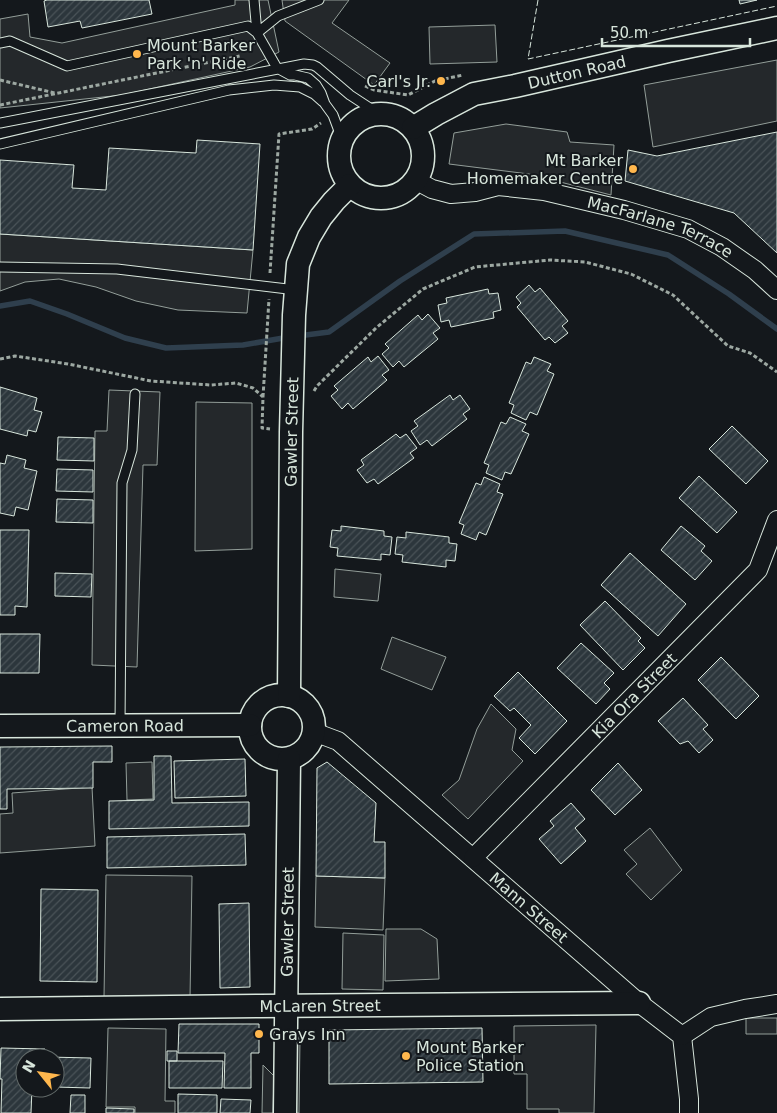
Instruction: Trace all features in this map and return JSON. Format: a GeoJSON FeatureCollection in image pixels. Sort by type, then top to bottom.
{"type":"FeatureCollection","features":[{"type":"Feature","properties":{"kind":"street","name":"Dutton Road"},"geometry":{"type":"LineString","coordinates":[[413,128],[474,94],[777,28]]}},
{"type":"Feature","properties":{"kind":"street"},"geometry":{"type":"LineString","coordinates":[[379,114],[392,115],[404,120],[413,128],[423,150],[422,166],[415,180],[407,189],[396,195],[384,198],[371,197],[360,193],[350,185],[344,177],[338,158],[342,139],[354,123],[366,116],[379,114]]}},
{"type":"Feature","properties":{"kind":"street","name":"MacFarlane Terrace"},"geometry":{"type":"LineString","coordinates":[[415,180],[432,189],[451,194],[476,192],[498,186],[544,191],[624,210],[688,229],[722,247],[755,270],[777,290]]}},
{"type":"Feature","properties":{"kind":"street","name":"Gawler Street"},"geometry":{"type":"LineString","coordinates":[[289,696],[291,432],[294,315],[298,264],[308,237],[320,218],[350,185]]}},
{"type":"Feature","properties":{"kind":"street","name":"Kia Ora Street"},"geometry":{"type":"LineString","coordinates":[[473,858],[758,570],[777,520]]}},
{"type":"Feature","properties":{"kind":"street"},"geometry":{"type":"LineString","coordinates":[[278,695],[289,696],[300,700],[308,708],[315,726],[314,737],[300,755],[290,759],[274,759],[264,754],[256,746],[251,736],[250,724],[253,714],[260,704],[278,695]]}},
{"type":"Feature","properties":{"kind":"street","name":"Cameron Road"},"geometry":{"type":"LineString","coordinates":[[0,726],[250,724]]}},
{"type":"Feature","properties":{"kind":"street","name":"Mann Street"},"geometry":{"type":"LineString","coordinates":[[314,732],[338,740],[639,1003],[682,1036]]}},
{"type":"Feature","properties":{"kind":"street","name":"Gawler Street"},"geometry":{"type":"LineString","coordinates":[[285,1113],[290,759]]}},
{"type":"Feature","properties":{"kind":"street","name":"McLaren Street"},"geometry":{"type":"LineString","coordinates":[[0,1009],[639,1003]]}},
{"type":"Feature","properties":{"kind":"street"},"geometry":{"type":"LineString","coordinates":[[689,1113],[682,1036],[710,1017],[777,1004]]}},
{"type":"Feature","properties":{"kind":"lane"},"geometry":{"type":"LineString","coordinates":[[254,0],[257,33],[276,68],[290,75],[308,78],[316,85],[325,104]]}},
{"type":"Feature","properties":{"kind":"lane"},"geometry":{"type":"LineString","coordinates":[[257,33],[278,16],[319,0]]}},
{"type":"Feature","properties":{"kind":"lane"},"geometry":{"type":"LineString","coordinates":[[0,43],[10,41],[68,66],[248,26],[257,33]]}},
{"type":"Feature","properties":{"kind":"lane"},"geometry":{"type":"LineString","coordinates":[[0,123],[304,64],[313,65],[350,95],[379,114]]}},
{"type":"Feature","properties":{"kind":"lane"},"geometry":{"type":"LineString","coordinates":[[0,144],[229,90],[274,85],[300,87],[314,94],[333,115],[342,139]]}},
{"type":"Feature","properties":{"kind":"lane"},"geometry":{"type":"LineString","coordinates":[[0,267],[117,269],[296,290]]}},
{"type":"Feature","properties":{"kind":"lane"},"geometry":{"type":"LineString","coordinates":[[120,725],[122,483],[132,450],[135,394]]}},
{"type":"Feature","properties":{"kind":"path"},"geometry":{"type":"LineString","coordinates":[[0,105],[240,56]]}},
{"type":"Feature","properties":{"kind":"path"},"geometry":{"type":"LineString","coordinates":[[0,80],[58,94]]}},
{"type":"Feature","properties":{"kind":"path"},"geometry":{"type":"LineString","coordinates":[[313,393],[317,386],[376,328],[423,289],[475,267],[550,260],[585,262],[632,274],[673,296],[728,346],[750,353],[777,372]]}},
{"type":"Feature","properties":{"kind":"path"},"geometry":{"type":"LineString","coordinates":[[267,327],[262,428],[291,432]]}},
{"type":"Feature","properties":{"kind":"path"},"geometry":{"type":"LineString","coordinates":[[0,359],[15,356],[68,364],[151,381],[211,385],[236,383],[253,388],[263,397]]}},
{"type":"Feature","properties":{"kind":"shaded area","name":"Mount Barker Park 'n' Ride"},"geometry":{"type":"Polygon","coordinates":[[[235,0],[268,0],[279,52],[250,67],[122,95],[0,108],[0,19],[28,14],[30,37],[62,43],[235,5],[235,0]]]}},
{"type":"Feature","properties":{"kind":"shaded area"},"geometry":{"type":"Polygon","coordinates":[[[282,0],[349,0],[332,23],[390,63],[374,85],[285,21],[282,0]]]}},
{"type":"Feature","properties":{"kind":"shaded area"},"geometry":{"type":"Polygon","coordinates":[[[495,25],[497,62],[430,64],[429,27],[495,25]]]}},
{"type":"Feature","properties":{"kind":"shaded area"},"geometry":{"type":"Polygon","coordinates":[[[777,60],[777,121],[653,147],[644,85],[777,60]]]}},
{"type":"Feature","properties":{"kind":"shaded area"},"geometry":{"type":"Polygon","coordinates":[[[506,124],[567,132],[570,142],[614,145],[611,195],[529,174],[449,164],[454,133],[506,124]]]}},
{"type":"Feature","properties":{"kind":"shaded area"},"geometry":{"type":"Polygon","coordinates":[[[0,234],[253,250],[247,313],[178,310],[136,301],[96,287],[59,279],[25,282],[0,291],[0,234]]]}},
{"type":"Feature","properties":{"kind":"shaded area"},"geometry":{"type":"Polygon","coordinates":[[[109,390],[160,392],[157,465],[143,465],[137,667],[92,665],[95,431],[107,431],[109,390]]]}},
{"type":"Feature","properties":{"kind":"shaded area"},"geometry":{"type":"Polygon","coordinates":[[[196,402],[252,403],[252,549],[195,551],[196,402]]]}},
{"type":"Feature","properties":{"kind":"shaded area"},"geometry":{"type":"Polygon","coordinates":[[[335,569],[381,574],[378,601],[334,597],[335,569]]]}},
{"type":"Feature","properties":{"kind":"shaded area"},"geometry":{"type":"Polygon","coordinates":[[[392,637],[446,657],[432,690],[381,669],[392,637]]]}},
{"type":"Feature","properties":{"kind":"shaded area"},"geometry":{"type":"Polygon","coordinates":[[[491,704],[516,729],[512,750],[523,761],[468,819],[442,795],[459,780],[477,729],[491,704]]]}},
{"type":"Feature","properties":{"kind":"shaded area"},"geometry":{"type":"Polygon","coordinates":[[[152,762],[153,799],[127,800],[126,763],[152,762]]]}},
{"type":"Feature","properties":{"kind":"shaded area"},"geometry":{"type":"Polygon","coordinates":[[[92,787],[95,846],[0,853],[0,814],[13,813],[12,793],[92,787]]]}},
{"type":"Feature","properties":{"kind":"shaded area"},"geometry":{"type":"Polygon","coordinates":[[[650,828],[682,870],[651,900],[626,874],[637,864],[624,850],[650,828]]]}},
{"type":"Feature","properties":{"kind":"shaded area"},"geometry":{"type":"Polygon","coordinates":[[[106,875],[192,876],[190,998],[104,997],[106,875]]]}},
{"type":"Feature","properties":{"kind":"shaded area"},"geometry":{"type":"Polygon","coordinates":[[[316,876],[385,878],[383,930],[315,927],[316,876]]]}},
{"type":"Feature","properties":{"kind":"shaded area"},"geometry":{"type":"Polygon","coordinates":[[[386,929],[421,929],[437,939],[439,979],[385,981],[386,929]]]}},
{"type":"Feature","properties":{"kind":"shaded area"},"geometry":{"type":"Polygon","coordinates":[[[343,933],[384,935],[383,990],[342,989],[343,933]]]}},
{"type":"Feature","properties":{"kind":"shaded area"},"geometry":{"type":"Polygon","coordinates":[[[746,1018],[777,1018],[777,1034],[746,1034],[746,1018]]]}},
{"type":"Feature","properties":{"kind":"shaded area"},"geometry":{"type":"Polygon","coordinates":[[[596,1025],[594,1113],[559,1113],[559,1109],[527,1109],[527,1074],[514,1074],[514,1026],[596,1025]]]}},
{"type":"Feature","properties":{"kind":"shaded area"},"geometry":{"type":"Polygon","coordinates":[[[108,1028],[166,1029],[165,1101],[175,1101],[175,1113],[135,1113],[135,1107],[106,1107],[108,1028]]]}},
{"type":"Feature","properties":{"kind":"shaded area"},"geometry":{"type":"Polygon","coordinates":[[[294,1038],[300,1038],[299,1113],[293,1113],[294,1038]]]}},
{"type":"Feature","properties":{"kind":"shaded area"},"geometry":{"type":"Polygon","coordinates":[[[263,1065],[274,1076],[273,1113],[262,1113],[263,1065]]]}},
{"type":"Feature","properties":{"kind":"building"},"geometry":{"type":"Polygon","coordinates":[[[149,0],[152,14],[82,28],[80,21],[48,27],[44,1],[149,0]]]}},
{"type":"Feature","properties":{"kind":"building"},"geometry":{"type":"Polygon","coordinates":[[[739,0],[757,0],[740,4],[739,0]]]}},
{"type":"Feature","properties":{"kind":"building"},"geometry":{"type":"Polygon","coordinates":[[[777,132],[777,253],[734,213],[625,181],[628,150],[657,156],[777,132]]]}},
{"type":"Feature","properties":{"kind":"building"},"geometry":{"type":"Polygon","coordinates":[[[197,140],[260,144],[253,250],[0,234],[0,160],[74,165],[72,188],[106,190],[109,148],[196,153],[197,140]]]}},
{"type":"Feature","properties":{"kind":"building"},"geometry":{"type":"Polygon","coordinates":[[[529,285],[535,292],[540,288],[568,321],[562,326],[568,333],[555,343],[549,337],[545,340],[517,307],[521,303],[516,297],[529,285]]]}},
{"type":"Feature","properties":{"kind":"building"},"geometry":{"type":"Polygon","coordinates":[[[488,289],[489,294],[498,293],[501,310],[493,312],[494,318],[451,327],[449,320],[441,322],[438,305],[447,303],[446,298],[488,289]]]}},
{"type":"Feature","properties":{"kind":"building"},"geometry":{"type":"Polygon","coordinates":[[[428,314],[440,328],[433,333],[438,339],[404,367],[399,361],[393,367],[382,354],[389,348],[385,344],[418,315],[422,320],[428,314]]]}},
{"type":"Feature","properties":{"kind":"building"},"geometry":{"type":"Polygon","coordinates":[[[378,356],[389,370],[382,375],[387,380],[353,409],[348,403],[342,409],[331,396],[338,390],[334,386],[368,357],[371,362],[378,356]]]}},
{"type":"Feature","properties":{"kind":"building"},"geometry":{"type":"Polygon","coordinates":[[[534,357],[551,364],[547,371],[554,374],[537,415],[530,412],[526,420],[511,413],[514,405],[509,403],[526,362],[531,364],[534,357]]]}},
{"type":"Feature","properties":{"kind":"building"},"geometry":{"type":"Polygon","coordinates":[[[0,387],[37,398],[34,410],[42,412],[36,432],[28,430],[27,436],[0,429],[0,387]]]}},
{"type":"Feature","properties":{"kind":"building"},"geometry":{"type":"Polygon","coordinates":[[[450,395],[453,400],[460,395],[470,409],[463,414],[467,419],[432,446],[427,440],[420,445],[411,431],[418,426],[414,421],[450,395]]]}},
{"type":"Feature","properties":{"kind":"building"},"geometry":{"type":"Polygon","coordinates":[[[510,417],[526,424],[522,431],[529,434],[511,474],[505,472],[502,480],[486,473],[489,465],[484,463],[501,422],[506,424],[510,417]]]}},
{"type":"Feature","properties":{"kind":"building"},"geometry":{"type":"Polygon","coordinates":[[[732,426],[768,461],[746,484],[709,449],[732,426]]]}},
{"type":"Feature","properties":{"kind":"building"},"geometry":{"type":"Polygon","coordinates":[[[396,434],[400,438],[406,434],[417,448],[410,453],[414,458],[378,484],[374,479],[367,483],[357,470],[364,465],[361,460],[396,434]]]}},
{"type":"Feature","properties":{"kind":"building"},"geometry":{"type":"Polygon","coordinates":[[[58,437],[94,438],[94,461],[57,460],[58,437]]]}},
{"type":"Feature","properties":{"kind":"building"},"geometry":{"type":"Polygon","coordinates":[[[7,455],[26,460],[24,468],[37,471],[28,510],[16,507],[14,516],[0,513],[0,463],[5,464],[7,455]]]}},
{"type":"Feature","properties":{"kind":"building"},"geometry":{"type":"Polygon","coordinates":[[[57,469],[93,470],[93,492],[56,491],[57,469]]]}},
{"type":"Feature","properties":{"kind":"building"},"geometry":{"type":"Polygon","coordinates":[[[699,476],[737,512],[717,533],[679,498],[699,476]]]}},
{"type":"Feature","properties":{"kind":"building"},"geometry":{"type":"Polygon","coordinates":[[[484,477],[500,484],[497,492],[503,494],[486,535],[479,532],[476,540],[461,534],[464,525],[459,523],[476,483],[481,485],[484,477]]]}},
{"type":"Feature","properties":{"kind":"building"},"geometry":{"type":"Polygon","coordinates":[[[57,499],[93,500],[93,523],[56,522],[57,499]]]}},
{"type":"Feature","properties":{"kind":"building"},"geometry":{"type":"Polygon","coordinates":[[[341,526],[384,531],[384,536],[392,537],[390,555],[381,554],[381,560],[337,556],[338,548],[330,547],[332,530],[341,531],[341,526]]]}},
{"type":"Feature","properties":{"kind":"building"},"geometry":{"type":"Polygon","coordinates":[[[681,526],[705,546],[701,551],[712,561],[695,580],[661,550],[681,526]]]}},
{"type":"Feature","properties":{"kind":"building"},"geometry":{"type":"Polygon","coordinates":[[[0,530],[29,530],[27,607],[15,606],[15,615],[0,615],[0,530]]]}},
{"type":"Feature","properties":{"kind":"building"},"geometry":{"type":"Polygon","coordinates":[[[406,532],[449,537],[449,543],[457,544],[455,561],[446,560],[446,567],[402,562],[403,555],[395,554],[397,537],[406,538],[406,532]]]}},
{"type":"Feature","properties":{"kind":"building"},"geometry":{"type":"Polygon","coordinates":[[[630,553],[686,604],[658,636],[601,585],[630,553]]]}},
{"type":"Feature","properties":{"kind":"building"},"geometry":{"type":"Polygon","coordinates":[[[55,573],[92,574],[91,597],[55,596],[55,573]]]}},
{"type":"Feature","properties":{"kind":"building"},"geometry":{"type":"Polygon","coordinates":[[[605,601],[641,638],[638,641],[645,648],[623,670],[580,625],[605,601]]]}},
{"type":"Feature","properties":{"kind":"building"},"geometry":{"type":"Polygon","coordinates":[[[0,634],[40,634],[39,673],[0,673],[0,634]]]}},
{"type":"Feature","properties":{"kind":"building"},"geometry":{"type":"Polygon","coordinates":[[[581,643],[614,673],[604,683],[610,689],[596,704],[557,668],[581,643]]]}},
{"type":"Feature","properties":{"kind":"building"},"geometry":{"type":"Polygon","coordinates":[[[721,657],[759,696],[736,719],[698,680],[721,657]]]}},
{"type":"Feature","properties":{"kind":"building"},"geometry":{"type":"Polygon","coordinates":[[[518,672],[567,721],[535,754],[519,738],[531,725],[514,708],[510,711],[494,696],[518,672]]]}},
{"type":"Feature","properties":{"kind":"building"},"geometry":{"type":"Polygon","coordinates":[[[683,698],[708,725],[703,729],[713,740],[699,753],[688,741],[680,744],[658,721],[683,698]]]}},
{"type":"Feature","properties":{"kind":"building"},"geometry":{"type":"Polygon","coordinates":[[[112,746],[112,762],[93,762],[93,788],[7,789],[7,809],[0,809],[0,747],[112,746]]]}},
{"type":"Feature","properties":{"kind":"building"},"geometry":{"type":"Polygon","coordinates":[[[154,756],[171,756],[172,803],[249,802],[249,826],[109,829],[109,801],[154,800],[154,756]]]}},
{"type":"Feature","properties":{"kind":"building"},"geometry":{"type":"Polygon","coordinates":[[[245,759],[246,796],[175,798],[174,761],[245,759]]]}},
{"type":"Feature","properties":{"kind":"building"},"geometry":{"type":"Polygon","coordinates":[[[327,762],[376,803],[374,842],[385,842],[385,878],[316,876],[317,768],[327,762]]]}},
{"type":"Feature","properties":{"kind":"building"},"geometry":{"type":"Polygon","coordinates":[[[618,763],[642,790],[615,815],[591,790],[618,763]]]}},
{"type":"Feature","properties":{"kind":"building"},"geometry":{"type":"Polygon","coordinates":[[[571,803],[585,819],[575,828],[586,841],[561,864],[539,839],[554,826],[550,821],[571,803]]]}},
{"type":"Feature","properties":{"kind":"building"},"geometry":{"type":"Polygon","coordinates":[[[245,834],[246,865],[107,868],[107,837],[245,834]]]}},
{"type":"Feature","properties":{"kind":"building"},"geometry":{"type":"Polygon","coordinates":[[[41,889],[98,890],[97,982],[40,981],[41,889]]]}},
{"type":"Feature","properties":{"kind":"building"},"geometry":{"type":"Polygon","coordinates":[[[249,903],[250,987],[220,988],[219,904],[249,903]]]}},
{"type":"Feature","properties":{"kind":"building"},"geometry":{"type":"Polygon","coordinates":[[[179,1024],[259,1024],[259,1053],[251,1053],[251,1088],[224,1088],[225,1053],[178,1053],[179,1024]]]}},
{"type":"Feature","properties":{"kind":"building","name":"Mount Barker Police Station"},"geometry":{"type":"Polygon","coordinates":[[[482,1028],[483,1082],[329,1084],[329,1030],[482,1028]]]}},
{"type":"Feature","properties":{"kind":"building"},"geometry":{"type":"Polygon","coordinates":[[[1,1048],[15,1048],[15,1098],[32,1098],[31,1113],[1,1113],[2,1079],[0,1079],[1,1048]]]}},
{"type":"Feature","properties":{"kind":"building"},"geometry":{"type":"Polygon","coordinates":[[[167,1051],[177,1051],[177,1061],[167,1061],[167,1051]]]}},
{"type":"Feature","properties":{"kind":"building"},"geometry":{"type":"Polygon","coordinates":[[[65,1057],[91,1058],[90,1088],[65,1087],[65,1057]]]}},
{"type":"Feature","properties":{"kind":"building"},"geometry":{"type":"Polygon","coordinates":[[[169,1061],[223,1061],[222,1088],[169,1088],[169,1061]]]}},
{"type":"Feature","properties":{"kind":"building"},"geometry":{"type":"Polygon","coordinates":[[[178,1094],[217,1095],[217,1113],[178,1113],[178,1094]]]}},
{"type":"Feature","properties":{"kind":"building"},"geometry":{"type":"Polygon","coordinates":[[[71,1095],[85,1095],[85,1113],[70,1113],[71,1095]]]}},
{"type":"Feature","properties":{"kind":"building"},"geometry":{"type":"Polygon","coordinates":[[[221,1099],[251,1100],[250,1113],[220,1113],[221,1099]]]}},
{"type":"Feature","properties":{"kind":"building"},"geometry":{"type":"Polygon","coordinates":[[[106,1108],[134,1109],[134,1113],[106,1113],[106,1108]]]}},
{"type":"Feature","properties":{"kind":"waterway"},"geometry":{"type":"LineString","coordinates":[[298,336],[329,332],[400,281],[474,234],[565,231],[668,255],[729,294],[777,329]]}},
{"type":"Feature","properties":{"kind":"waterway"},"geometry":{"type":"LineString","coordinates":[[0,306],[30,301],[125,338],[166,348],[243,345],[289,337]]}},
{"type":"Feature","properties":{"kind":"fence"},"geometry":{"type":"LineString","coordinates":[[538,0],[528,59],[777,6]]}},
{"type":"Feature","properties":{"kind":"place","name":"Mount Barker Park 'n' Ride"},"geometry":{"type":"Point","coordinates":[137,54]}},
{"type":"Feature","properties":{"kind":"place","name":"Carl's Jr."},"geometry":{"type":"Point","coordinates":[441,81]}},
{"type":"Feature","properties":{"kind":"place","name":"Mt Barker Homemaker Centre"},"geometry":{"type":"Point","coordinates":[633,169]}},
{"type":"Feature","properties":{"kind":"place","name":"Grays Inn"},"geometry":{"type":"Point","coordinates":[259,1034]}},
{"type":"Feature","properties":{"kind":"place","name":"Mount Barker Police Station"},"geometry":{"type":"Point","coordinates":[406,1056]}}]}
